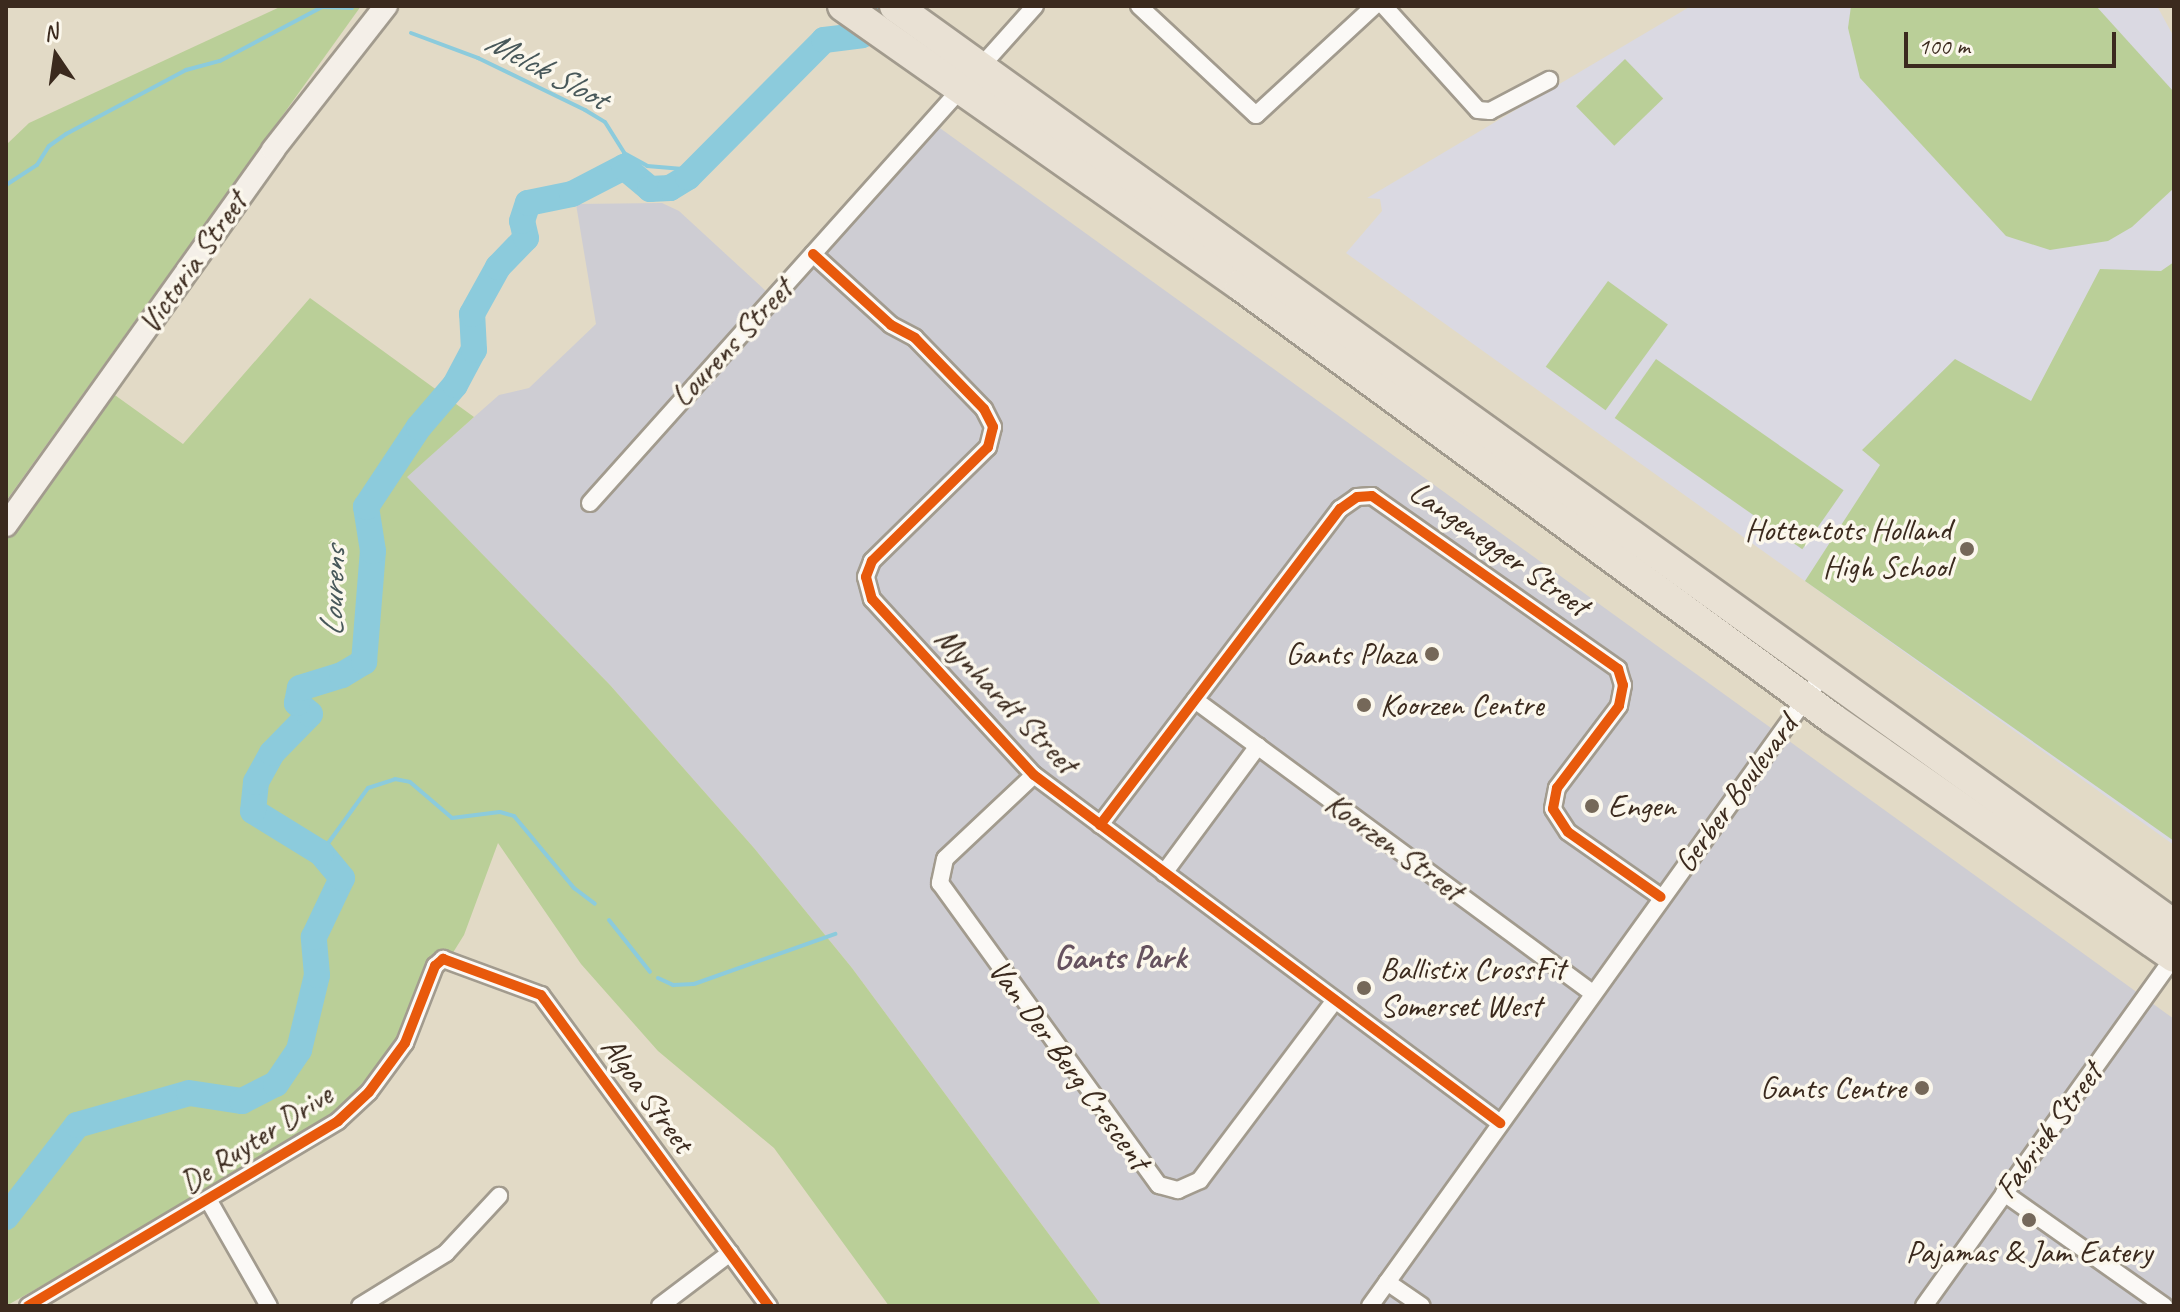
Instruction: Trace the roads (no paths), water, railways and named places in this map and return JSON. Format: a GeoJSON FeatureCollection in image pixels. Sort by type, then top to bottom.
{"type":"FeatureCollection","features":[{"type":"Feature","properties":{"kind":"highway"},"geometry":{"type":"LineString","coordinates":[[843,6],[1815,686],[2174,925]]}},
{"type":"Feature","properties":{"kind":"highway"},"geometry":{"type":"LineString","coordinates":[[899,9],[1815,686],[2174,957]]}},
{"type":"Feature","properties":{"kind":"main road","name":"Victoria Street"},"geometry":{"type":"LineString","coordinates":[[6,525],[273,150],[386,6]]}},
{"type":"Feature","properties":{"kind":"street","name":"Lourens Street"},"geometry":{"type":"LineString","coordinates":[[590,503],[1035,6]]}},
{"type":"Feature","properties":{"kind":"street"},"geometry":{"type":"LineString","coordinates":[[1139,6],[1256,115],[1374,6]]}},
{"type":"Feature","properties":{"kind":"street"},"geometry":{"type":"LineString","coordinates":[[1384,6],[1478,110],[1490,111],[1549,80]]}},
{"type":"Feature","properties":{"kind":"street","name":"Mynhardt Street"},"geometry":{"type":"LineString","coordinates":[[813,254],[891,325],[915,338],[988,413],[994,433],[988,447],[872,561],[866,584],[872,599],[1034,775],[1500,1123]]}},
{"type":"Feature","properties":{"kind":"street","name":"Langenegger Street"},"geometry":{"type":"LineString","coordinates":[[1100,825],[1340,509],[1357,497],[1380,498],[1618,669],[1622,699],[1557,788],[1554,811],[1568,832],[1661,897]]}},
{"type":"Feature","properties":{"kind":"street","name":"Gerber Boulevard"},"geometry":{"type":"LineString","coordinates":[[1370,1306],[1815,686]]}},
{"type":"Feature","properties":{"kind":"street","name":"Koorzen Street"},"geometry":{"type":"LineString","coordinates":[[1195,700],[1593,993]]}},
{"type":"Feature","properties":{"kind":"street"},"geometry":{"type":"LineString","coordinates":[[1164,873],[1258,746]]}},
{"type":"Feature","properties":{"kind":"street","name":"Van Der Berg Crescent"},"geometry":{"type":"LineString","coordinates":[[1034,775],[949,854],[940,883],[1159,1185],[1178,1190],[1200,1180],[1335,1000]]}},
{"type":"Feature","properties":{"kind":"street","name":"Fabriek Street"},"geometry":{"type":"LineString","coordinates":[[1924,1306],[2174,957]]}},
{"type":"Feature","properties":{"kind":"street","name":"De Ruyter Drive"},"geometry":{"type":"LineString","coordinates":[[28,1306],[302,1147],[362,1099],[405,1043],[435,966],[450,959]]}},
{"type":"Feature","properties":{"kind":"street","name":"Algoa Street"},"geometry":{"type":"LineString","coordinates":[[450,959],[541,995],[769,1306]]}},
{"type":"Feature","properties":{"kind":"street"},"geometry":{"type":"LineString","coordinates":[[2004,1193],[2164,1306]]}},
{"type":"Feature","properties":{"kind":"street"},"geometry":{"type":"LineString","coordinates":[[360,1306],[446,1253],[499,1196]]}},
{"type":"Feature","properties":{"kind":"street"},"geometry":{"type":"LineString","coordinates":[[209,1201],[269,1306]]}},
{"type":"Feature","properties":{"kind":"street"},"geometry":{"type":"LineString","coordinates":[[660,1306],[730,1253]]}},
{"type":"Feature","properties":{"kind":"street"},"geometry":{"type":"LineString","coordinates":[[1387,1282],[1422,1306]]}},
{"type":"Feature","properties":{"kind":"waterway","name":"Melck Sloot"},"geometry":{"type":"LineString","coordinates":[[6,185],[37,165],[49,146],[66,134],[186,70],[220,61],[322,7],[352,8]]}},
{"type":"Feature","properties":{"kind":"waterway","name":"Lourens"},"geometry":{"type":"LineString","coordinates":[[6,1217],[77,1125],[189,1093],[242,1101],[276,1084],[299,1050],[317,975],[314,937],[342,878],[321,853],[253,811],[256,782],[272,753],[310,714],[297,703],[300,688],[342,675],[364,662],[373,551],[366,507],[419,427],[455,385],[474,350],[472,314],[498,267],[526,238],[522,221],[528,203],[572,194],[624,167],[650,189],[670,188],[688,177],[824,40],[862,35],[885,14]]}},
{"type":"Feature","properties":{"kind":"waterway","name":"Melck Sloot"},"geometry":{"type":"LineString","coordinates":[[411,33],[478,58],[585,110],[605,122],[624,153],[647,166],[695,170]]}},
{"type":"Feature","properties":{"kind":"waterway"},"geometry":{"type":"LineString","coordinates":[[321,853],[368,788],[395,779],[410,782],[452,818],[500,812],[514,816],[574,888],[595,904]]}},
{"type":"Feature","properties":{"kind":"waterway"},"geometry":{"type":"LineString","coordinates":[[609,920],[650,972]]}},
{"type":"Feature","properties":{"kind":"waterway"},"geometry":{"type":"LineString","coordinates":[[658,978],[673,985],[694,984],[835,934]]}},
{"type":"Feature","properties":{"kind":"place","name":"Hottentots Holland High School"},"geometry":{"type":"Point","coordinates":[1967,549]}},
{"type":"Feature","properties":{"kind":"place","name":"Gants Plaza"},"geometry":{"type":"Point","coordinates":[1432,654]}},
{"type":"Feature","properties":{"kind":"place","name":"Koorzen Centre"},"geometry":{"type":"Point","coordinates":[1364,705]}},
{"type":"Feature","properties":{"kind":"place","name":"Engen"},"geometry":{"type":"Point","coordinates":[1592,806]}},
{"type":"Feature","properties":{"kind":"place","name":"Ballistix CrossFit Somerset West"},"geometry":{"type":"Point","coordinates":[1364,988]}},
{"type":"Feature","properties":{"kind":"place","name":"Gants Centre"},"geometry":{"type":"Point","coordinates":[1922,1088]}},
{"type":"Feature","properties":{"kind":"place","name":"Pajamas & Jam Eatery"},"geometry":{"type":"Point","coordinates":[2029,1220]}},
{"type":"Feature","properties":{"kind":"district","name":"Gants Park"},"geometry":{"type":"Point","coordinates":[1120,957]}}]}
